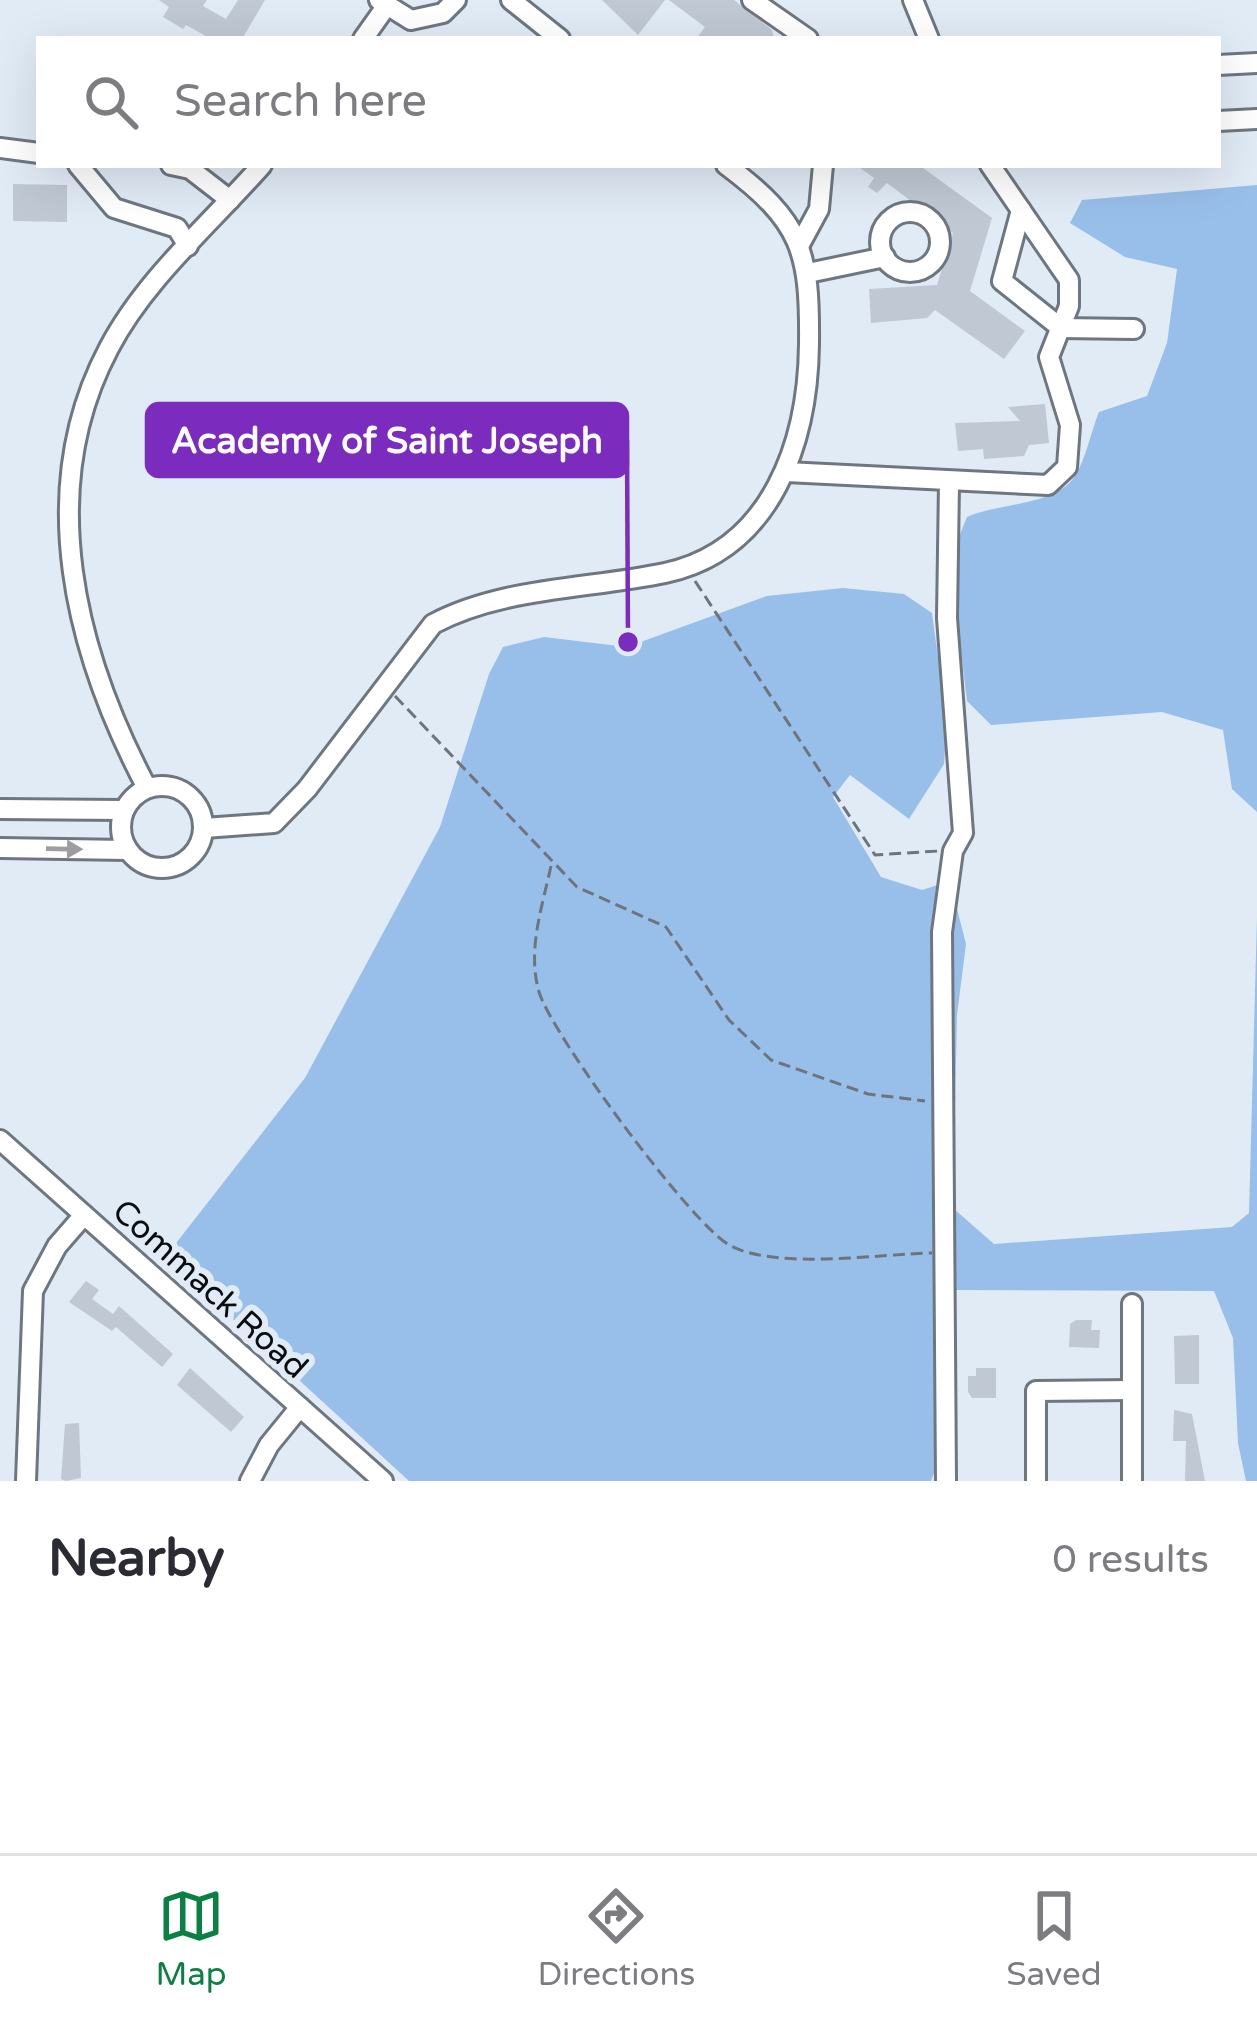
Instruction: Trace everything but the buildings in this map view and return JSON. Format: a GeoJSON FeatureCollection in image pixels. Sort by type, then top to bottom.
{"type":"FeatureCollection","features":[{"type":"Feature","properties":{"kind":"street"},"geometry":{"type":"LineString","coordinates":[[365,36],[382,4],[411,20],[428,19],[456,0]]}},
{"type":"Feature","properties":{"kind":"street"},"geometry":{"type":"LineString","coordinates":[[511,0],[556,36]]}},
{"type":"Feature","properties":{"kind":"street"},"geometry":{"type":"LineString","coordinates":[[913,0],[928,36]]}},
{"type":"Feature","properties":{"kind":"street"},"geometry":{"type":"LineString","coordinates":[[757,2],[804,36]]}},
{"type":"Feature","properties":{"kind":"street"},"geometry":{"type":"LineString","coordinates":[[1221,65],[1257,62]]}},
{"type":"Feature","properties":{"kind":"street"},"geometry":{"type":"LineString","coordinates":[[1221,122],[1257,119]]}},
{"type":"Feature","properties":{"kind":"street"},"geometry":{"type":"LineString","coordinates":[[0,148],[36,153]]}},
{"type":"Feature","properties":{"kind":"street"},"geometry":{"type":"LineString","coordinates":[[81,168],[114,208],[177,228],[188,246]]}},
{"type":"Feature","properties":{"kind":"street"},"geometry":{"type":"LineString","coordinates":[[183,168],[230,200]]}},
{"type":"Feature","properties":{"kind":"street"},"geometry":{"type":"LineString","coordinates":[[147,788],[92,671],[81,633],[70,558],[70,482],[82,416],[108,349],[137,304],[259,168]]}},
{"type":"Feature","properties":{"kind":"street"},"geometry":{"type":"LineString","coordinates":[[204,828],[274,823],[307,789],[433,624],[457,611],[685,566],[750,527],[785,472],[803,417],[809,361],[808,273],[774,200],[736,168]]}},
{"type":"Feature","properties":{"kind":"street"},"geometry":{"type":"LineString","coordinates":[[799,246],[819,209],[823,168]]}},
{"type":"Feature","properties":{"kind":"street"},"geometry":{"type":"LineString","coordinates":[[785,472],[1048,485],[1060,476],[1069,457],[1070,425],[1049,357],[1069,306],[1069,280],[992,168]]}},
{"type":"Feature","properties":{"kind":"street"},"geometry":{"type":"LineString","coordinates":[[1021,210],[1002,281],[1061,328],[1134,328]]}},
{"type":"Feature","properties":{"kind":"street"},"geometry":{"type":"LineString","coordinates":[[808,273],[885,257]]}},
{"type":"Feature","properties":{"kind":"street"},"geometry":{"type":"LineString","coordinates":[[946,1481],[942,932],[953,851],[963,833],[947,618],[949,483]]}},
{"type":"Feature","properties":{"kind":"street"},"geometry":{"type":"LineString","coordinates":[[163,785],[192,798],[204,828],[200,844],[176,866],[144,865],[128,850],[119,826],[123,810],[147,788],[163,785]]}},
{"type":"Feature","properties":{"kind":"street"},"geometry":{"type":"LineString","coordinates":[[0,809],[123,810]]}},
{"type":"Feature","properties":{"kind":"street"},"geometry":{"type":"LineString","coordinates":[[0,848],[128,850]]}},
{"type":"Feature","properties":{"kind":"street","name":"Commack Road"},"geometry":{"type":"LineString","coordinates":[[0,1140],[383,1481]]}},
{"type":"Feature","properties":{"kind":"street"},"geometry":{"type":"LineString","coordinates":[[26,1481],[33,1291],[57,1246],[84,1215]]}},
{"type":"Feature","properties":{"kind":"street"},"geometry":{"type":"LineString","coordinates":[[1132,1304],[1132,1481]]}},
{"type":"Feature","properties":{"kind":"street"},"geometry":{"type":"LineString","coordinates":[[1036,1481],[1036,1391],[1132,1390]]}},
{"type":"Feature","properties":{"kind":"street"},"geometry":{"type":"LineString","coordinates":[[250,1481],[269,1445],[300,1407]]}},
{"type":"Feature","properties":{"kind":"path"},"geometry":{"type":"LineString","coordinates":[[685,566],[875,855],[953,851]]}},
{"type":"Feature","properties":{"kind":"path"},"geometry":{"type":"LineString","coordinates":[[386,686],[577,887],[666,927],[729,1020],[771,1060],[868,1094],[941,1103]]}},
{"type":"Feature","properties":{"kind":"path"},"geometry":{"type":"LineString","coordinates":[[552,865],[532,954],[540,996],[628,1135],[730,1246],[786,1257],[943,1252]]}},
{"type":"Feature","properties":{"kind":"shaded area"},"geometry":{"type":"Polygon","coordinates":[[[1257,185],[1257,812],[1232,789],[1223,730],[1162,712],[991,725],[967,701],[950,559],[967,517],[1040,498],[1066,486],[1079,469],[1099,412],[1147,396],[1167,343],[1177,269],[1125,257],[1070,223],[1082,200],[1257,185]]]}},
{"type":"Feature","properties":{"kind":"shaded area"},"geometry":{"type":"Polygon","coordinates":[[[843,588],[904,594],[932,613],[947,723],[944,764],[909,819],[850,775],[833,797],[881,877],[922,890],[950,881],[966,944],[957,1015],[953,1208],[994,1244],[1232,1227],[1249,1213],[1257,917],[1257,1481],[1246,1481],[1238,1443],[1233,1338],[1214,1291],[952,1290],[938,1463],[931,1481],[409,1481],[178,1269],[173,1247],[305,1078],[440,827],[489,674],[503,647],[544,637],[627,647],[767,596],[843,588]]]}},
{"type":"Feature","properties":{"kind":"place","name":"Academy of Saint Joseph"},"geometry":{"type":"Point","coordinates":[628,642]}}]}
